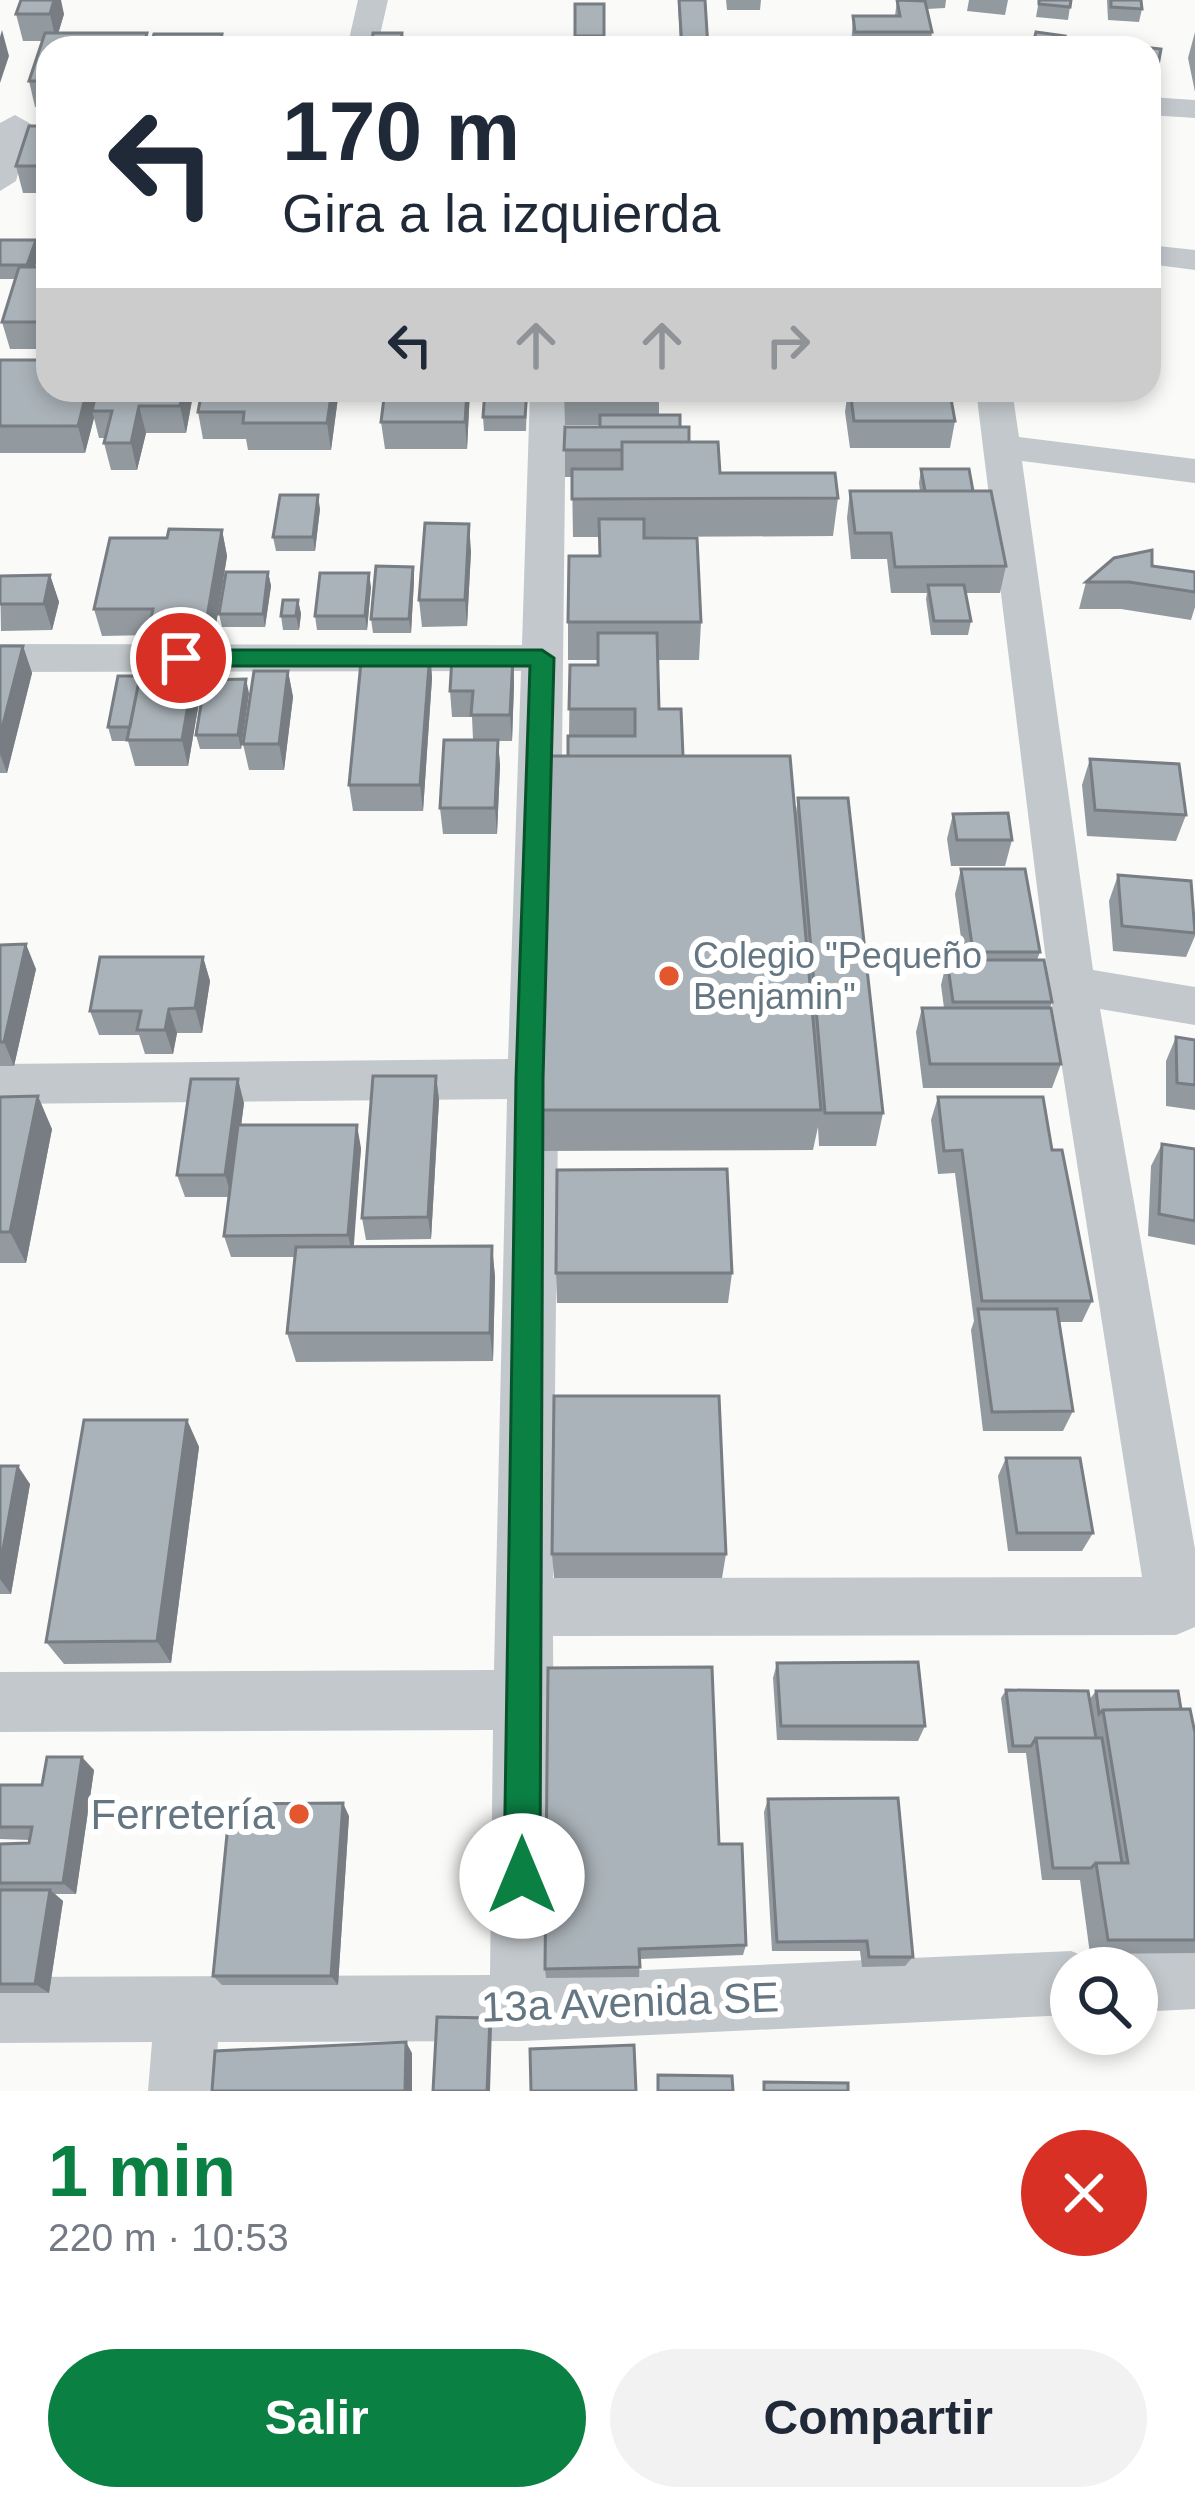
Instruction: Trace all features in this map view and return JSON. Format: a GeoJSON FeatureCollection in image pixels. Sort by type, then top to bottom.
{"type":"FeatureCollection","features":[{"type":"Feature","properties":{"kind":"street"},"geometry":{"type":"LineString","coordinates":[[365,36],[373,0]]}},
{"type":"Feature","properties":{"kind":"street"},"geometry":{"type":"LineString","coordinates":[[1161,107],[1195,109]]}},
{"type":"Feature","properties":{"kind":"street"},"geometry":{"type":"LineString","coordinates":[[0,181],[21,124]]}},
{"type":"Feature","properties":{"kind":"street"},"geometry":{"type":"LineString","coordinates":[[1161,256],[1195,260]]}},
{"type":"Feature","properties":{"kind":"street"},"geometry":{"type":"LineString","coordinates":[[523,2008],[520,1700],[526,1607],[530,1079],[548,402]]}},
{"type":"Feature","properties":{"kind":"street"},"geometry":{"type":"LineString","coordinates":[[526,1607],[1176,1606],[1072,985],[995,402]]}},
{"type":"Feature","properties":{"kind":"street"},"geometry":{"type":"LineString","coordinates":[[1001,447],[1195,470]]}},
{"type":"Feature","properties":{"kind":"street"},"geometry":{"type":"LineString","coordinates":[[0,658],[542,658]]}},
{"type":"Feature","properties":{"kind":"street"},"geometry":{"type":"LineString","coordinates":[[1072,985],[1195,1006]]}},
{"type":"Feature","properties":{"kind":"street"},"geometry":{"type":"LineString","coordinates":[[0,1084],[530,1079]]}},
{"type":"Feature","properties":{"kind":"street"},"geometry":{"type":"LineString","coordinates":[[0,1702],[520,1700]]}},
{"type":"Feature","properties":{"kind":"street"},"geometry":{"type":"LineString","coordinates":[[1158,1979],[1195,1977]]}},
{"type":"Feature","properties":{"kind":"street","name":"13a Avenida SE"},"geometry":{"type":"LineString","coordinates":[[0,2010],[523,2008],[1050,1984]]}},
{"type":"Feature","properties":{"kind":"street"},"geometry":{"type":"LineString","coordinates":[[181,2091],[188,2012]]}},
{"type":"Feature","properties":{"kind":"building"},"geometry":{"type":"Polygon","coordinates":[[[21,0],[54,0],[50,14],[16,14],[21,0]]]}},
{"type":"Feature","properties":{"kind":"building"},"geometry":{"type":"Polygon","coordinates":[[[679,0],[705,0],[707,36],[681,36],[679,0]]]}},
{"type":"Feature","properties":{"kind":"building"},"geometry":{"type":"Polygon","coordinates":[[[897,0],[925,1],[932,32],[855,32],[853,16],[900,16],[897,0]]]}},
{"type":"Feature","properties":{"kind":"building"},"geometry":{"type":"Polygon","coordinates":[[[1039,0],[1071,0],[1070,7],[1039,4],[1039,0]]]}},
{"type":"Feature","properties":{"kind":"building"},"geometry":{"type":"Polygon","coordinates":[[[1111,0],[1141,0],[1142,9],[1111,7],[1111,0]]]}},
{"type":"Feature","properties":{"kind":"building"},"geometry":{"type":"Polygon","coordinates":[[[575,4],[604,4],[604,36],[575,36],[575,4]]]}},
{"type":"Feature","properties":{"kind":"building"},"geometry":{"type":"Polygon","coordinates":[[[45,33],[147,33],[146,36],[45,33]]]}},
{"type":"Feature","properties":{"kind":"building"},"geometry":{"type":"Polygon","coordinates":[[[154,34],[222,34],[222,36],[154,34]]]}},
{"type":"Feature","properties":{"kind":"building"},"geometry":{"type":"Polygon","coordinates":[[[29,126],[36,126],[36,166],[16,166],[29,126]]]}},
{"type":"Feature","properties":{"kind":"building"},"geometry":{"type":"Polygon","coordinates":[[[0,240],[36,240],[27,265],[0,265],[0,240]]]}},
{"type":"Feature","properties":{"kind":"building"},"geometry":{"type":"Polygon","coordinates":[[[19,267],[36,267],[36,322],[2,322],[19,267]]]}},
{"type":"Feature","properties":{"kind":"building"},"geometry":{"type":"Polygon","coordinates":[[[0,360],[36,360],[36,402],[84,402],[78,426],[0,426],[0,360]]]}},
{"type":"Feature","properties":{"kind":"building"},"geometry":{"type":"Polygon","coordinates":[[[94,402],[181,402],[180,406],[139,406],[131,443],[104,443],[112,411],[92,411],[94,402]]]}},
{"type":"Feature","properties":{"kind":"building"},"geometry":{"type":"Polygon","coordinates":[[[200,402],[330,402],[327,423],[243,423],[244,412],[198,412],[200,402]]]}},
{"type":"Feature","properties":{"kind":"building"},"geometry":{"type":"Polygon","coordinates":[[[384,402],[466,402],[465,422],[381,422],[384,402]]]}},
{"type":"Feature","properties":{"kind":"building"},"geometry":{"type":"Polygon","coordinates":[[[484,402],[526,402],[525,417],[483,417],[484,402]]]}},
{"type":"Feature","properties":{"kind":"building"},"geometry":{"type":"Polygon","coordinates":[[[852,402],[952,402],[955,421],[854,421],[852,402]]]}},
{"type":"Feature","properties":{"kind":"building"},"geometry":{"type":"Polygon","coordinates":[[[600,415],[680,415],[680,427],[600,427],[600,415]]]}},
{"type":"Feature","properties":{"kind":"building"},"geometry":{"type":"Polygon","coordinates":[[[565,427],[689,427],[689,442],[622,442],[622,450],[564,450],[565,427]]]}},
{"type":"Feature","properties":{"kind":"building"},"geometry":{"type":"Polygon","coordinates":[[[622,442],[718,442],[720,473],[835,473],[838,498],[572,499],[572,469],[622,469],[622,442]]]}},
{"type":"Feature","properties":{"kind":"building"},"geometry":{"type":"Polygon","coordinates":[[[921,469],[969,469],[973,491],[925,491],[921,469]]]}},
{"type":"Feature","properties":{"kind":"building"},"geometry":{"type":"Polygon","coordinates":[[[850,491],[991,491],[1006,566],[895,567],[891,533],[855,533],[850,491]]]}},
{"type":"Feature","properties":{"kind":"building"},"geometry":{"type":"Polygon","coordinates":[[[280,495],[318,495],[313,537],[273,537],[280,495]]]}},
{"type":"Feature","properties":{"kind":"building"},"geometry":{"type":"Polygon","coordinates":[[[599,519],[644,519],[644,538],[697,538],[701,622],[568,622],[569,556],[600,556],[599,519]]]}},
{"type":"Feature","properties":{"kind":"building"},"geometry":{"type":"Polygon","coordinates":[[[425,523],[469,524],[465,600],[419,600],[425,523]]]}},
{"type":"Feature","properties":{"kind":"building"},"geometry":{"type":"Polygon","coordinates":[[[169,529],[222,530],[206,623],[150,623],[153,609],[94,609],[110,538],[167,538],[169,529]]]}},
{"type":"Feature","properties":{"kind":"building"},"geometry":{"type":"Polygon","coordinates":[[[1152,550],[1152,566],[1195,572],[1195,592],[1129,582],[1086,582],[1114,558],[1152,550]]]}},
{"type":"Feature","properties":{"kind":"building"},"geometry":{"type":"Polygon","coordinates":[[[376,566],[413,567],[409,619],[371,619],[376,566]]]}},
{"type":"Feature","properties":{"kind":"building"},"geometry":{"type":"Polygon","coordinates":[[[226,572],[268,572],[263,614],[219,614],[226,572]]]}},
{"type":"Feature","properties":{"kind":"building"},"geometry":{"type":"Polygon","coordinates":[[[320,573],[369,573],[365,616],[315,616],[320,573]]]}},
{"type":"Feature","properties":{"kind":"building"},"geometry":{"type":"Polygon","coordinates":[[[50,575],[44,604],[0,604],[0,576],[50,575]]]}},
{"type":"Feature","properties":{"kind":"building"},"geometry":{"type":"Polygon","coordinates":[[[928,585],[964,585],[971,621],[934,621],[928,585]]]}},
{"type":"Feature","properties":{"kind":"building"},"geometry":{"type":"Polygon","coordinates":[[[283,600],[298,600],[296,616],[281,616],[283,600]]]}},
{"type":"Feature","properties":{"kind":"building"},"geometry":{"type":"Polygon","coordinates":[[[598,633],[657,633],[659,709],[681,709],[683,756],[568,756],[568,736],[635,736],[635,709],[569,709],[570,665],[598,665],[598,633]]]}},
{"type":"Feature","properties":{"kind":"building"},"geometry":{"type":"Polygon","coordinates":[[[0,646],[23,646],[0,736],[0,646]]]}},
{"type":"Feature","properties":{"kind":"building"},"geometry":{"type":"Polygon","coordinates":[[[145,652],[197,652],[182,740],[127,740],[145,652]]]}},
{"type":"Feature","properties":{"kind":"building"},"geometry":{"type":"Polygon","coordinates":[[[362,652],[430,652],[420,785],[349,785],[362,652]]]}},
{"type":"Feature","properties":{"kind":"building"},"geometry":{"type":"Polygon","coordinates":[[[452,657],[513,657],[510,715],[471,715],[473,691],[450,691],[452,657]]]}},
{"type":"Feature","properties":{"kind":"building"},"geometry":{"type":"Polygon","coordinates":[[[254,671],[288,671],[279,744],[243,744],[254,671]]]}},
{"type":"Feature","properties":{"kind":"building"},"geometry":{"type":"Polygon","coordinates":[[[118,676],[140,676],[130,727],[108,727],[118,676]]]}},
{"type":"Feature","properties":{"kind":"building"},"geometry":{"type":"Polygon","coordinates":[[[246,679],[238,735],[196,735],[205,680],[246,679]]]}},
{"type":"Feature","properties":{"kind":"building"},"geometry":{"type":"Polygon","coordinates":[[[444,740],[498,740],[495,808],[440,808],[444,740]]]}},
{"type":"Feature","properties":{"kind":"building","name":"Colegio \"Pequeño Benjamin\""},"geometry":{"type":"Polygon","coordinates":[[[541,756],[790,756],[821,1110],[533,1110],[541,756]]]}},
{"type":"Feature","properties":{"kind":"building"},"geometry":{"type":"Polygon","coordinates":[[[1090,759],[1179,764],[1186,815],[1095,810],[1090,759]]]}},
{"type":"Feature","properties":{"kind":"building"},"geometry":{"type":"Polygon","coordinates":[[[798,798],[848,798],[883,1113],[825,1113],[798,798]]]}},
{"type":"Feature","properties":{"kind":"building"},"geometry":{"type":"Polygon","coordinates":[[[1008,813],[1012,840],[957,840],[953,814],[1008,813]]]}},
{"type":"Feature","properties":{"kind":"building"},"geometry":{"type":"Polygon","coordinates":[[[961,869],[1025,869],[1040,952],[973,952],[961,869]]]}},
{"type":"Feature","properties":{"kind":"building"},"geometry":{"type":"Polygon","coordinates":[[[1118,875],[1191,881],[1195,933],[1122,926],[1118,875]]]}},
{"type":"Feature","properties":{"kind":"building"},"geometry":{"type":"Polygon","coordinates":[[[26,944],[4,1042],[0,1042],[0,945],[26,944]]]}},
{"type":"Feature","properties":{"kind":"building"},"geometry":{"type":"Polygon","coordinates":[[[100,957],[203,957],[195,1008],[169,1009],[165,1030],[137,1030],[141,1011],[90,1011],[100,957]]]}},
{"type":"Feature","properties":{"kind":"building"},"geometry":{"type":"Polygon","coordinates":[[[947,960],[1044,960],[1052,1002],[953,1002],[947,960]]]}},
{"type":"Feature","properties":{"kind":"building"},"geometry":{"type":"Polygon","coordinates":[[[922,1008],[1051,1008],[1061,1064],[930,1064],[922,1008]]]}},
{"type":"Feature","properties":{"kind":"building"},"geometry":{"type":"Polygon","coordinates":[[[1176,1037],[1195,1040],[1195,1085],[1177,1083],[1176,1037]]]}},
{"type":"Feature","properties":{"kind":"building"},"geometry":{"type":"Polygon","coordinates":[[[373,1076],[436,1076],[428,1217],[362,1218],[373,1076]]]}},
{"type":"Feature","properties":{"kind":"building"},"geometry":{"type":"Polygon","coordinates":[[[191,1079],[238,1079],[225,1175],[177,1175],[191,1079]]]}},
{"type":"Feature","properties":{"kind":"building"},"geometry":{"type":"Polygon","coordinates":[[[38,1096],[10,1232],[0,1232],[0,1097],[38,1096]]]}},
{"type":"Feature","properties":{"kind":"building"},"geometry":{"type":"Polygon","coordinates":[[[938,1097],[1043,1097],[1052,1150],[1062,1150],[1092,1301],[982,1301],[962,1150],[944,1151],[938,1097]]]}},
{"type":"Feature","properties":{"kind":"building"},"geometry":{"type":"Polygon","coordinates":[[[238,1125],[357,1125],[348,1235],[224,1236],[238,1125]]]}},
{"type":"Feature","properties":{"kind":"building"},"geometry":{"type":"Polygon","coordinates":[[[1162,1144],[1195,1149],[1195,1221],[1159,1214],[1162,1144]]]}},
{"type":"Feature","properties":{"kind":"building"},"geometry":{"type":"Polygon","coordinates":[[[727,1169],[732,1273],[556,1273],[557,1170],[727,1169]]]}},
{"type":"Feature","properties":{"kind":"building"},"geometry":{"type":"Polygon","coordinates":[[[492,1246],[490,1333],[287,1333],[296,1247],[492,1246]]]}},
{"type":"Feature","properties":{"kind":"building"},"geometry":{"type":"Polygon","coordinates":[[[978,1309],[1057,1309],[1073,1411],[992,1412],[978,1309]]]}},
{"type":"Feature","properties":{"kind":"building"},"geometry":{"type":"Polygon","coordinates":[[[554,1396],[719,1396],[726,1554],[552,1554],[554,1396]]]}},
{"type":"Feature","properties":{"kind":"building"},"geometry":{"type":"Polygon","coordinates":[[[84,1420],[187,1420],[157,1641],[46,1642],[84,1420]]]}},
{"type":"Feature","properties":{"kind":"building"},"geometry":{"type":"Polygon","coordinates":[[[1006,1458],[1080,1458],[1093,1533],[1017,1533],[1006,1458]]]}},
{"type":"Feature","properties":{"kind":"building"},"geometry":{"type":"Polygon","coordinates":[[[0,1466],[18,1466],[0,1566],[0,1466]]]}},
{"type":"Feature","properties":{"kind":"building"},"geometry":{"type":"Polygon","coordinates":[[[918,1662],[925,1726],[781,1726],[777,1663],[918,1662]]]}},
{"type":"Feature","properties":{"kind":"building"},"geometry":{"type":"Polygon","coordinates":[[[712,1667],[719,1844],[742,1844],[746,1945],[639,1949],[640,1967],[545,1969],[548,1668],[712,1667]]]}},
{"type":"Feature","properties":{"kind":"building"},"geometry":{"type":"Polygon","coordinates":[[[1006,1690],[1088,1691],[1096,1738],[1036,1738],[1031,1746],[1013,1746],[1006,1690]]]}},
{"type":"Feature","properties":{"kind":"building"},"geometry":{"type":"Polygon","coordinates":[[[1096,1691],[1178,1691],[1181,1709],[1103,1710],[1099,1714],[1096,1691]]]}},
{"type":"Feature","properties":{"kind":"building"},"geometry":{"type":"Polygon","coordinates":[[[1190,1709],[1195,1733],[1195,1940],[1108,1940],[1096,1863],[1128,1863],[1103,1710],[1190,1709]]]}},
{"type":"Feature","properties":{"kind":"building"},"geometry":{"type":"Polygon","coordinates":[[[1036,1738],[1102,1738],[1122,1863],[1053,1868],[1036,1738]]]}},
{"type":"Feature","properties":{"kind":"building"},"geometry":{"type":"Polygon","coordinates":[[[47,1757],[82,1757],[63,1883],[0,1883],[0,1844],[29,1843],[32,1827],[0,1827],[0,1785],[42,1785],[47,1757]]]}},
{"type":"Feature","properties":{"kind":"building"},"geometry":{"type":"Polygon","coordinates":[[[898,1798],[913,1957],[869,1957],[867,1941],[777,1942],[768,1799],[898,1798]]]}},
{"type":"Feature","properties":{"kind":"building"},"geometry":{"type":"Polygon","coordinates":[[[343,1803],[331,1976],[213,1976],[230,1804],[343,1803]]]}},
{"type":"Feature","properties":{"kind":"building"},"geometry":{"type":"Polygon","coordinates":[[[0,1890],[50,1890],[35,1984],[0,1984],[0,1890]]]}},
{"type":"Feature","properties":{"kind":"building"},"geometry":{"type":"Polygon","coordinates":[[[437,2017],[490,2018],[487,2091],[433,2091],[437,2017]]]}},
{"type":"Feature","properties":{"kind":"building"},"geometry":{"type":"Polygon","coordinates":[[[406,2042],[405,2091],[212,2091],[215,2051],[406,2042]]]}},
{"type":"Feature","properties":{"kind":"building"},"geometry":{"type":"Polygon","coordinates":[[[634,2045],[636,2091],[531,2091],[530,2049],[634,2045]]]}},
{"type":"Feature","properties":{"kind":"building"},"geometry":{"type":"Polygon","coordinates":[[[658,2075],[732,2076],[733,2091],[658,2091],[658,2075]]]}},
{"type":"Feature","properties":{"kind":"building"},"geometry":{"type":"Polygon","coordinates":[[[764,2082],[848,2083],[848,2091],[764,2091],[764,2082]]]}},
{"type":"Feature","properties":{"kind":"place","name":"Colegio \"Pequeño Benjamin\""},"geometry":{"type":"Point","coordinates":[669,976]}},
{"type":"Feature","properties":{"kind":"place","name":"Ferretería"},"geometry":{"type":"Point","coordinates":[299,1814]}},
{"type":"Feature","properties":{"kind":"route"},"geometry":{"type":"LineString","coordinates":[[181,658],[542,658],[530,1079],[526,1607],[520,1700],[522,1876]]}}]}
